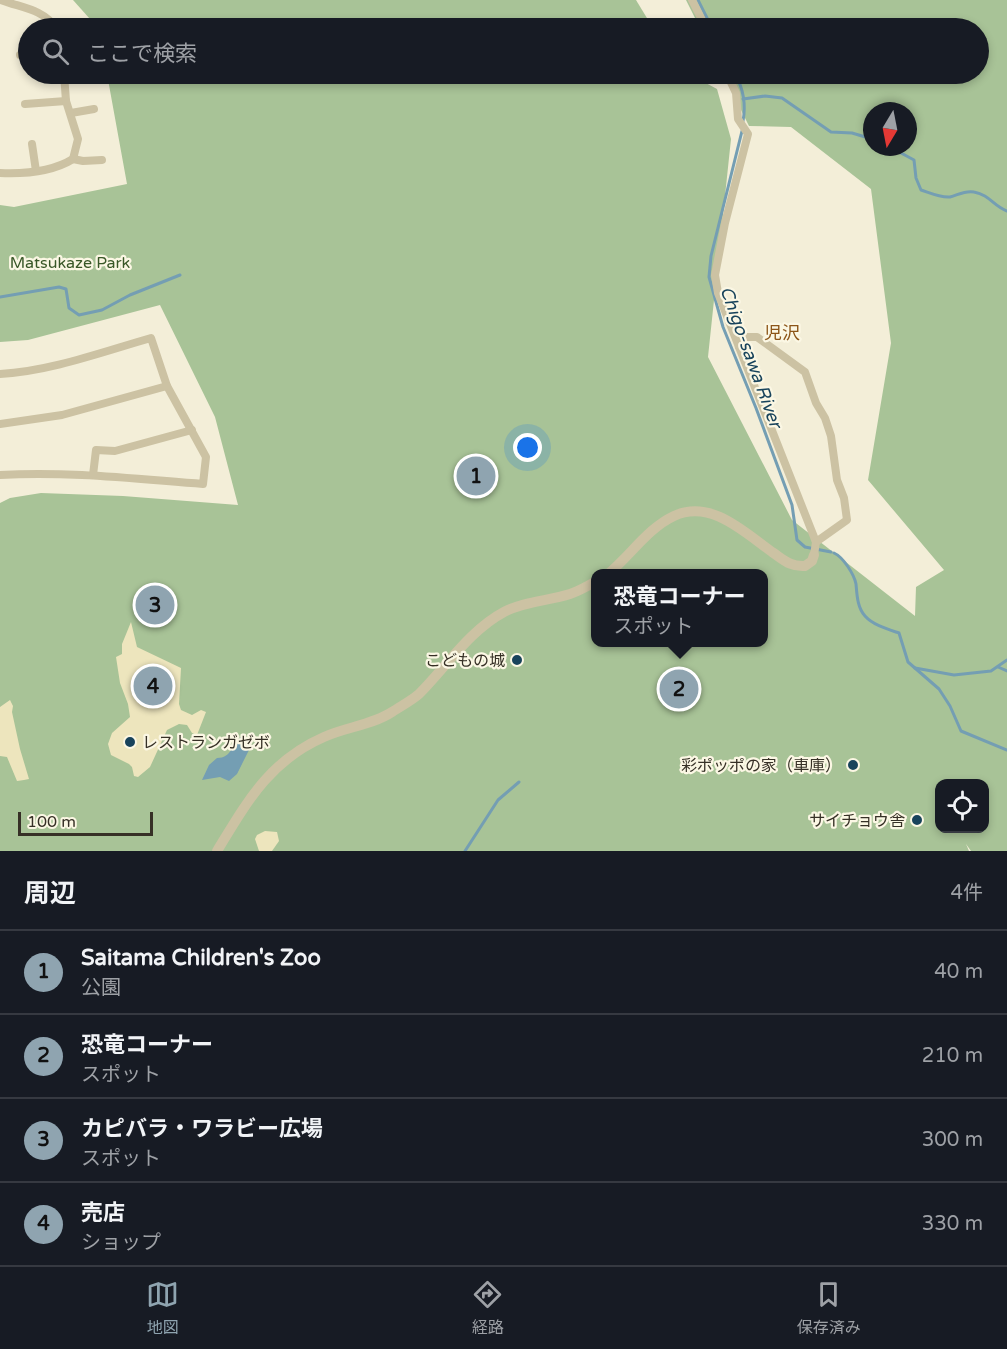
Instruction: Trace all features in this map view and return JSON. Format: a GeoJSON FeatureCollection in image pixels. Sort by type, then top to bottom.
{"type":"FeatureCollection","features":[{"type":"Feature","properties":{"kind":"street"},"geometry":{"type":"LineString","coordinates":[[692,0],[701,18]]}},
{"type":"Feature","properties":{"kind":"street"},"geometry":{"type":"LineString","coordinates":[[1,1],[35,10],[47,18]]}},
{"type":"Feature","properties":{"kind":"street"},"geometry":{"type":"LineString","coordinates":[[65,84],[66,101],[78,139],[73,159]]}},
{"type":"Feature","properties":{"kind":"street"},"geometry":{"type":"LineString","coordinates":[[612,569],[661,524],[675,515],[702,510],[724,518],[789,565],[805,566],[812,561],[815,547],[718,293],[715,275],[725,224],[748,134],[738,119],[736,93],[732,84]]}},
{"type":"Feature","properties":{"kind":"street"},"geometry":{"type":"LineString","coordinates":[[25,104],[66,101]]}},
{"type":"Feature","properties":{"kind":"street"},"geometry":{"type":"LineString","coordinates":[[71,113],[94,109]]}},
{"type":"Feature","properties":{"kind":"street"},"geometry":{"type":"LineString","coordinates":[[33,144],[36,171]]}},
{"type":"Feature","properties":{"kind":"street"},"geometry":{"type":"LineString","coordinates":[[0,173],[58,167],[73,159],[102,160]]}},
{"type":"Feature","properties":{"kind":"street"},"geometry":{"type":"LineString","coordinates":[[739,347],[747,337],[757,337],[805,372],[816,403],[825,418],[831,435],[837,480],[844,498],[846,520],[815,547]]}},
{"type":"Feature","properties":{"kind":"street"},"geometry":{"type":"LineString","coordinates":[[0,374],[18,373],[57,365],[151,338],[167,386],[206,457],[203,484],[93,475],[37,473],[0,475]]}},
{"type":"Feature","properties":{"kind":"street"},"geometry":{"type":"LineString","coordinates":[[0,424],[62,415],[167,386]]}},
{"type":"Feature","properties":{"kind":"street"},"geometry":{"type":"LineString","coordinates":[[93,475],[96,450],[115,452],[192,430]]}},
{"type":"Feature","properties":{"kind":"street"},"geometry":{"type":"LineString","coordinates":[[218,851],[246,804],[270,772],[303,746],[389,714],[417,696],[462,648],[483,628],[505,612],[532,602],[571,594],[591,584]]}},
{"type":"Feature","properties":{"kind":"green space"},"geometry":{"type":"Polygon","coordinates":[[[73,0],[636,0],[647,18],[89,18],[73,0]]]}},
{"type":"Feature","properties":{"kind":"green space","name":"Matsukaze Park"},"geometry":{"type":"Polygon","coordinates":[[[686,0],[1007,0],[1007,851],[971,851],[966,844],[969,851],[0,851],[0,503],[10,498],[41,493],[123,496],[238,505],[215,417],[160,305],[28,340],[0,342],[0,205],[14,207],[127,184],[109,84],[708,84],[717,89],[731,139],[708,357],[792,520],[915,616],[916,587],[944,570],[868,480],[891,343],[871,189],[791,127],[749,126],[728,84],[989,84],[989,18],[695,18],[686,0]]]}},
{"type":"Feature","properties":{"kind":"shaded area"},"geometry":{"type":"Polygon","coordinates":[[[131,622],[137,647],[181,668],[179,704],[181,710],[192,715],[201,710],[206,712],[197,735],[192,733],[187,725],[179,724],[167,730],[150,767],[138,777],[134,776],[129,764],[111,755],[108,744],[112,733],[130,717],[120,683],[116,657],[122,654],[122,644],[131,622]]]}},
{"type":"Feature","properties":{"kind":"shaded area"},"geometry":{"type":"Polygon","coordinates":[[[10,700],[29,779],[17,781],[7,757],[0,756],[0,707],[10,700]]]}},
{"type":"Feature","properties":{"kind":"shaded area"},"geometry":{"type":"Polygon","coordinates":[[[265,831],[277,832],[279,841],[272,851],[259,851],[255,839],[257,835],[265,831]]]}},
{"type":"Feature","properties":{"kind":"water"},"geometry":{"type":"Polygon","coordinates":[[[241,737],[251,746],[237,774],[229,781],[220,777],[202,780],[209,765],[217,758],[226,756],[241,737]]]}},
{"type":"Feature","properties":{"kind":"waterway","name":"Chigo-sawa River"},"geometry":{"type":"LineString","coordinates":[[698,0],[707,18]]}},
{"type":"Feature","properties":{"kind":"waterway","name":"Chigo-sawa River"},"geometry":{"type":"LineString","coordinates":[[740,84],[743,97],[743,121]]}},
{"type":"Feature","properties":{"kind":"waterway"},"geometry":{"type":"LineString","coordinates":[[743,99],[765,96],[782,98],[831,132],[852,133],[863,136]]}},
{"type":"Feature","properties":{"kind":"waterway","name":"Chigo-sawa River"},"geometry":{"type":"LineString","coordinates":[[742,131],[711,256],[709,277],[723,327],[792,505],[797,540],[805,547],[831,552]]}},
{"type":"Feature","properties":{"kind":"waterway"},"geometry":{"type":"LineString","coordinates":[[907,156],[914,160],[916,178],[921,190],[947,197],[974,192],[1007,211]]}},
{"type":"Feature","properties":{"kind":"waterway"},"geometry":{"type":"LineString","coordinates":[[0,297],[59,287],[66,289],[69,308],[79,315],[102,310],[130,295],[180,275]]}},
{"type":"Feature","properties":{"kind":"waterway","name":"Chigo-sawa River"},"geometry":{"type":"LineString","coordinates":[[834,553],[844,562],[853,576],[862,612],[876,624],[899,633],[908,662],[939,689],[950,706],[961,731],[1007,750]]}},
{"type":"Feature","properties":{"kind":"waterway"},"geometry":{"type":"LineString","coordinates":[[915,668],[954,675],[991,671],[1007,660]]}},
{"type":"Feature","properties":{"kind":"waterway"},"geometry":{"type":"LineString","coordinates":[[998,667],[1007,671]]}},
{"type":"Feature","properties":{"kind":"waterway"},"geometry":{"type":"LineString","coordinates":[[465,851],[498,800],[519,782]]}},
{"type":"Feature","properties":{"kind":"place","name":"Saitama Children's Zoo"},"geometry":{"type":"Point","coordinates":[476,476]}},
{"type":"Feature","properties":{"kind":"place","name":"カピバラ・ワラビー広場"},"geometry":{"type":"Point","coordinates":[155,605]}},
{"type":"Feature","properties":{"kind":"place","name":"こどもの城"},"geometry":{"type":"Point","coordinates":[517,660]}},
{"type":"Feature","properties":{"kind":"place","name":"売店"},"geometry":{"type":"Point","coordinates":[153,686]}},
{"type":"Feature","properties":{"kind":"place","name":"恐竜コーナー"},"geometry":{"type":"Point","coordinates":[679,689]}},
{"type":"Feature","properties":{"kind":"place","name":"レストランガゼボ"},"geometry":{"type":"Point","coordinates":[130,742]}},
{"type":"Feature","properties":{"kind":"place","name":"彩ポッポの家（車庫）"},"geometry":{"type":"Point","coordinates":[853,765]}},
{"type":"Feature","properties":{"kind":"place","name":"サイチョウ舎"},"geometry":{"type":"Point","coordinates":[917,820]}},
{"type":"Feature","properties":{"kind":"district","name":"児沢"},"geometry":{"type":"Point","coordinates":[782,333]}}]}
